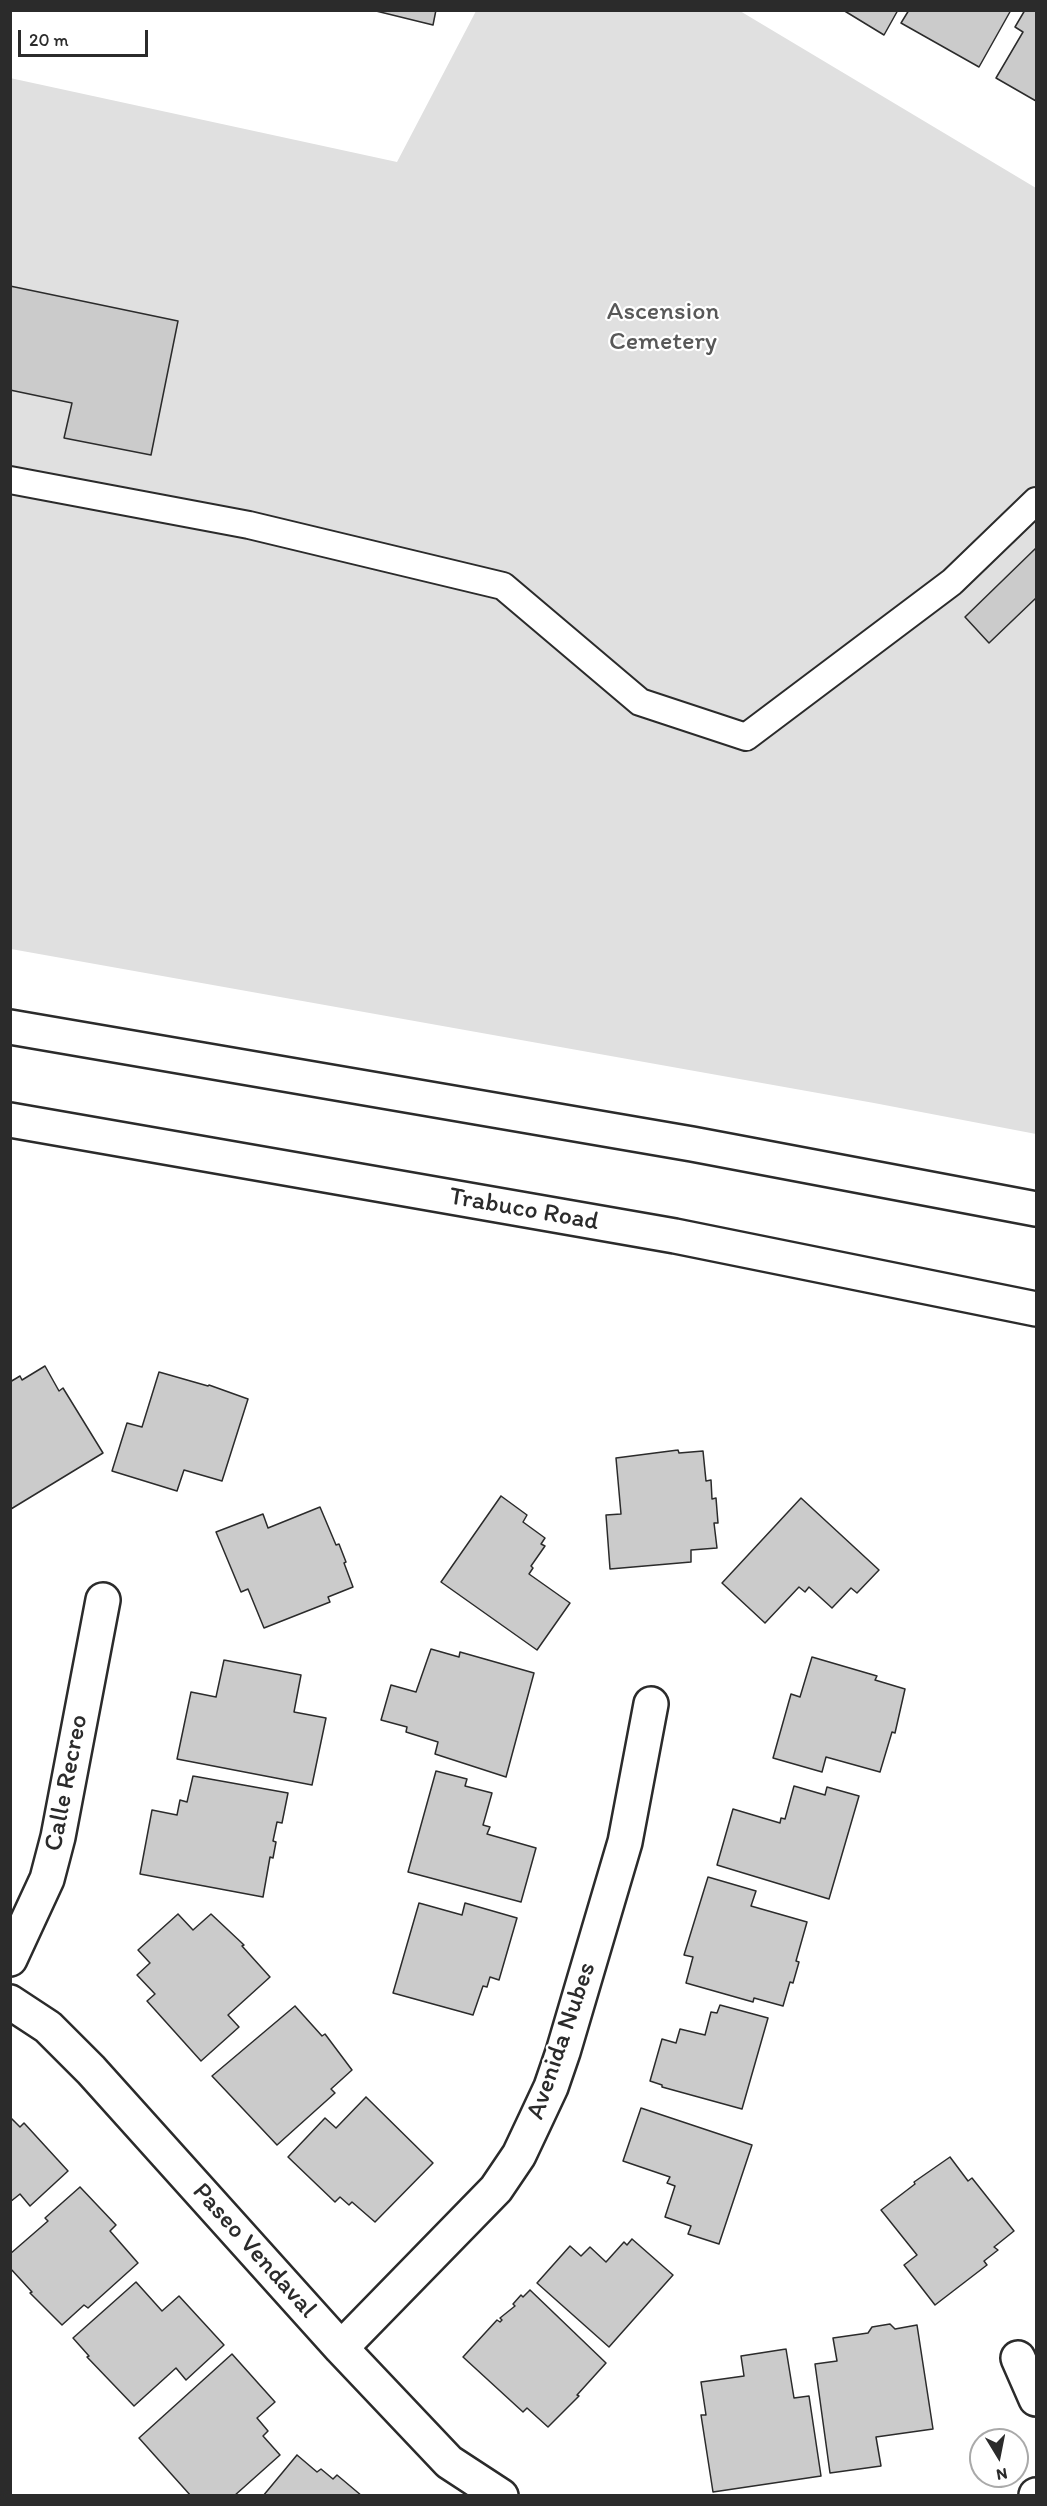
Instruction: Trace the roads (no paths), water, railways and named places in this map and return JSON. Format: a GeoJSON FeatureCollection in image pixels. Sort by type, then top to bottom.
{"type":"FeatureCollection","features":[{"type":"Feature","properties":{"kind":"main road"},"geometry":{"type":"LineString","coordinates":[[10,1027],[680,1142],[1036,1209]]}},
{"type":"Feature","properties":{"kind":"main road","name":"Trabuco Road"},"geometry":{"type":"LineString","coordinates":[[10,1120],[675,1236],[1036,1309]]}},
{"type":"Feature","properties":{"kind":"main road","name":"Calle Recreo"},"geometry":{"type":"LineString","coordinates":[[10,1959],[47,1879],[58,1837],[103,1600]]}},
{"type":"Feature","properties":{"kind":"main road","name":"Avenida Nubes"},"geometry":{"type":"LineString","coordinates":[[341,2349],[496,2189],[519,2155],[532,2128],[564,2052],[625,1842],[651,1704]]}},
{"type":"Feature","properties":{"kind":"main road","name":"Paseo Vendaval"},"geometry":{"type":"LineString","coordinates":[[10,2002],[48,2027],[91,2070],[341,2349],[449,2462],[501,2496]]}},
{"type":"Feature","properties":{"kind":"main road"},"geometry":{"type":"LineString","coordinates":[[1018,2358],[1036,2399]]}},
{"type":"Feature","properties":{"kind":"lane"},"geometry":{"type":"LineString","coordinates":[[10,480],[249,525],[503,586],[640,702],[746,737],[952,582],[1036,501]]}},
{"type":"Feature","properties":{"kind":"park label","name":"Ascension Cemetery"},"geometry":{"type":"Point","coordinates":[663,327]}}]}
